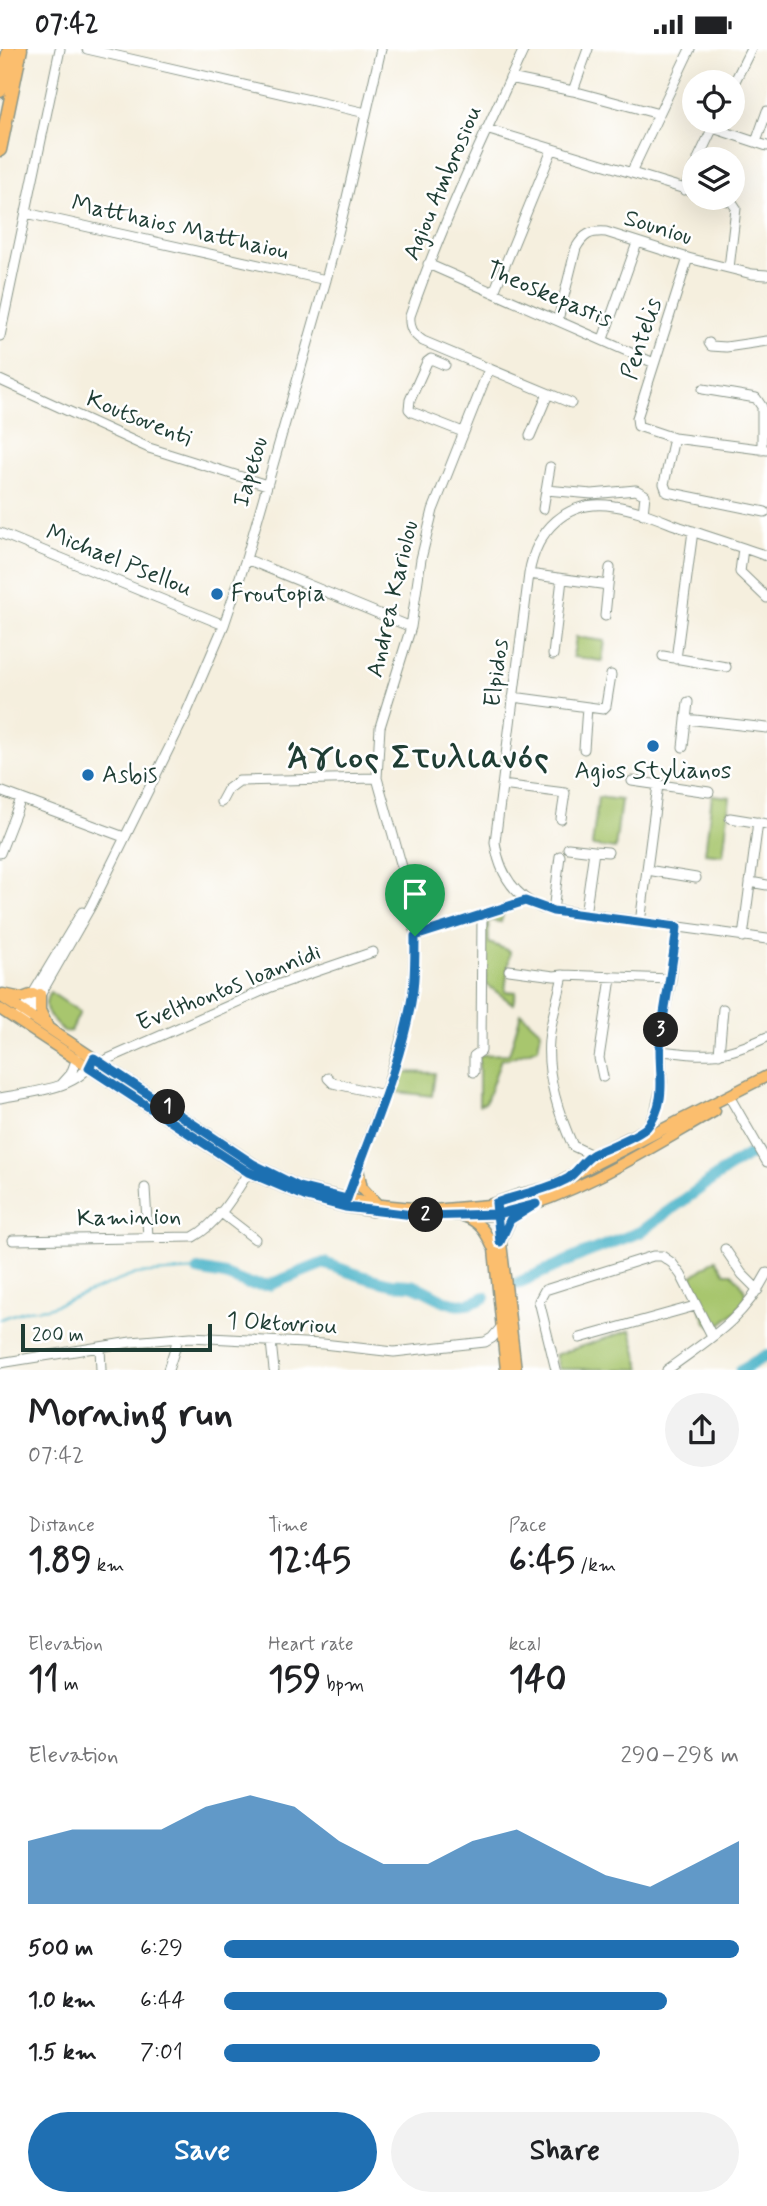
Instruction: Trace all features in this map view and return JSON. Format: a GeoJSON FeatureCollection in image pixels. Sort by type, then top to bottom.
{"type":"FeatureCollection","features":[{"type":"Feature","properties":{"kind":"highway"},"geometry":{"type":"LineString","coordinates":[[0,91],[9,49]]}},
{"type":"Feature","properties":{"kind":"highway"},"geometry":{"type":"LineString","coordinates":[[0,150],[21,49]]}},
{"type":"Feature","properties":{"kind":"main road"},"geometry":{"type":"LineString","coordinates":[[0,995],[22,998],[36,994],[42,1017],[49,1028]]}},
{"type":"Feature","properties":{"kind":"main road"},"geometry":{"type":"LineString","coordinates":[[0,995],[23,1017],[77,1058],[95,1063]]}},
{"type":"Feature","properties":{"kind":"main road"},"geometry":{"type":"LineString","coordinates":[[0,1009],[49,1028],[95,1063],[251,1168],[307,1197],[403,1215],[456,1215],[536,1204]]}},
{"type":"Feature","properties":{"kind":"main road"},"geometry":{"type":"LineString","coordinates":[[500,1242],[510,1220],[536,1204],[585,1184],[767,1076]]}},
{"type":"Feature","properties":{"kind":"main road"},"geometry":{"type":"LineString","coordinates":[[346,1203],[433,1210],[493,1209],[521,1193],[550,1187],[767,1084]]}},
{"type":"Feature","properties":{"kind":"main road"},"geometry":{"type":"LineString","coordinates":[[358,1169],[362,1188],[378,1205]]}},
{"type":"Feature","properties":{"kind":"main road"},"geometry":{"type":"LineString","coordinates":[[493,1209],[500,1242],[506,1370]]}},
{"type":"Feature","properties":{"kind":"main road"},"geometry":{"type":"LineString","coordinates":[[493,1209],[494,1252]]}},
{"type":"Feature","properties":{"kind":"main road"},"geometry":{"type":"LineString","coordinates":[[456,1215],[477,1223],[486,1233],[494,1252],[516,1370]]}},
{"type":"Feature","properties":{"kind":"street"},"geometry":{"type":"LineString","coordinates":[[0,336],[60,49]]}},
{"type":"Feature","properties":{"kind":"street"},"geometry":{"type":"LineString","coordinates":[[87,49],[366,113]]}},
{"type":"Feature","properties":{"kind":"street","name":"Iapetou"},"geometry":{"type":"LineString","coordinates":[[23,1017],[79,917],[101,884],[185,716],[224,625],[246,559],[326,281],[380,49]]}},
{"type":"Feature","properties":{"kind":"street","name":"Agiou Ambrosiou"},"geometry":{"type":"LineString","coordinates":[[489,369],[423,341],[414,334],[409,325],[428,264],[459,187],[524,49]]}},
{"type":"Feature","properties":{"kind":"street"},"geometry":{"type":"LineString","coordinates":[[573,91],[588,49]]}},
{"type":"Feature","properties":{"kind":"street"},"geometry":{"type":"LineString","coordinates":[[631,173],[690,49]]}},
{"type":"Feature","properties":{"kind":"street"},"geometry":{"type":"LineString","coordinates":[[739,70],[747,50]]}},
{"type":"Feature","properties":{"kind":"street"},"geometry":{"type":"LineString","coordinates":[[510,78],[573,91],[659,114]]}},
{"type":"Feature","properties":{"kind":"street"},"geometry":{"type":"LineString","coordinates":[[756,142],[767,111]]}},
{"type":"Feature","properties":{"kind":"street"},"geometry":{"type":"LineString","coordinates":[[486,129],[682,189]]}},
{"type":"Feature","properties":{"kind":"street"},"geometry":{"type":"LineString","coordinates":[[736,133],[767,145]]}},
{"type":"Feature","properties":{"kind":"street"},"geometry":{"type":"LineString","coordinates":[[494,292],[552,150]]}},
{"type":"Feature","properties":{"kind":"street"},"geometry":{"type":"LineString","coordinates":[[729,268],[736,210]]}},
{"type":"Feature","properties":{"kind":"street","name":"Matthaios Matthaiou"},"geometry":{"type":"LineString","coordinates":[[26,213],[326,281]]}},
{"type":"Feature","properties":{"kind":"street","name":"Souniou"},"geometry":{"type":"LineString","coordinates":[[558,320],[576,248],[582,238],[593,231],[606,232],[688,258],[752,274],[767,275]]}},
{"type":"Feature","properties":{"kind":"street"},"geometry":{"type":"LineString","coordinates":[[603,339],[637,243]]}},
{"type":"Feature","properties":{"kind":"street","name":"Pentelis"},"geometry":{"type":"LineString","coordinates":[[674,438],[644,430],[638,426],[637,418],[688,258]]}},
{"type":"Feature","properties":{"kind":"street","name":"Theoskepastis"},"geometry":{"type":"LineString","coordinates":[[428,264],[654,363]]}},
{"type":"Feature","properties":{"kind":"street"},"geometry":{"type":"LineString","coordinates":[[709,343],[712,346],[726,347],[767,341]]}},
{"type":"Feature","properties":{"kind":"street"},"geometry":{"type":"LineString","coordinates":[[445,365],[431,359],[427,362],[410,400],[410,409],[463,432]]}},
{"type":"Feature","properties":{"kind":"street"},"geometry":{"type":"LineString","coordinates":[[489,369],[571,403]]}},
{"type":"Feature","properties":{"kind":"street","name":"Andrea Kariolou"},"geometry":{"type":"LineString","coordinates":[[346,1203],[384,1095],[407,1019],[413,989],[415,936],[406,876],[377,778],[380,727],[411,627],[421,559],[433,510],[489,369]]}},
{"type":"Feature","properties":{"kind":"street","name":"Koutsoventi"},"geometry":{"type":"LineString","coordinates":[[0,380],[149,448],[267,485]]}},
{"type":"Feature","properties":{"kind":"street"},"geometry":{"type":"LineString","coordinates":[[703,389],[756,398],[762,407],[764,450],[674,438],[664,484],[667,492],[765,512]]}},
{"type":"Feature","properties":{"kind":"street"},"geometry":{"type":"LineString","coordinates":[[530,436],[548,394]]}},
{"type":"Feature","properties":{"kind":"street"},"geometry":{"type":"LineString","coordinates":[[543,509],[550,467]]}},
{"type":"Feature","properties":{"kind":"street"},"geometry":{"type":"LineString","coordinates":[[546,490],[592,494],[636,490],[645,495],[643,514]]}},
{"type":"Feature","properties":{"kind":"street","name":"Elpidos"},"geometry":{"type":"LineString","coordinates":[[525,901],[507,878],[497,856],[495,842],[528,574],[537,544],[555,522],[566,514],[596,505],[611,505],[767,556]]}},
{"type":"Feature","properties":{"kind":"street"},"geometry":{"type":"LineString","coordinates":[[676,659],[693,531]]}},
{"type":"Feature","properties":{"kind":"street","name":"Michael Psellou"},"geometry":{"type":"LineString","coordinates":[[0,533],[224,625]]}},
{"type":"Feature","properties":{"kind":"street"},"geometry":{"type":"LineString","coordinates":[[743,548],[740,572],[767,598]]}},
{"type":"Feature","properties":{"kind":"street"},"geometry":{"type":"LineString","coordinates":[[246,559],[411,627]]}},
{"type":"Feature","properties":{"kind":"street"},"geometry":{"type":"LineString","coordinates":[[605,616],[610,568]]}},
{"type":"Feature","properties":{"kind":"street"},"geometry":{"type":"LineString","coordinates":[[528,574],[608,585]]}},
{"type":"Feature","properties":{"kind":"street"},"geometry":{"type":"LineString","coordinates":[[552,655],[562,579]]}},
{"type":"Feature","properties":{"kind":"street"},"geometry":{"type":"LineString","coordinates":[[663,656],[726,667]]}},
{"type":"Feature","properties":{"kind":"street"},"geometry":{"type":"LineString","coordinates":[[513,697],[603,709],[607,706],[611,675]]}},
{"type":"Feature","properties":{"kind":"street"},"geometry":{"type":"LineString","coordinates":[[682,747],[688,702]]}},
{"type":"Feature","properties":{"kind":"street"},"geometry":{"type":"LineString","coordinates":[[584,749],[587,707]]}},
{"type":"Feature","properties":{"kind":"street"},"geometry":{"type":"LineString","coordinates":[[686,719],[767,728]]}},
{"type":"Feature","properties":{"kind":"street"},"geometry":{"type":"LineString","coordinates":[[221,803],[228,789],[239,781],[377,778]]}},
{"type":"Feature","properties":{"kind":"street"},"geometry":{"type":"LineString","coordinates":[[632,781],[709,792]]}},
{"type":"Feature","properties":{"kind":"street"},"geometry":{"type":"LineString","coordinates":[[502,785],[565,793],[561,819]]}},
{"type":"Feature","properties":{"kind":"street"},"geometry":{"type":"LineString","coordinates":[[640,923],[658,785]]}},
{"type":"Feature","properties":{"kind":"street"},"geometry":{"type":"LineString","coordinates":[[0,791],[124,837]]}},
{"type":"Feature","properties":{"kind":"street"},"geometry":{"type":"LineString","coordinates":[[0,853],[21,799]]}},
{"type":"Feature","properties":{"kind":"street"},"geometry":{"type":"LineString","coordinates":[[730,818],[763,823],[750,883],[743,937]]}},
{"type":"Feature","properties":{"kind":"street"},"geometry":{"type":"LineString","coordinates":[[568,848],[608,852]]}},
{"type":"Feature","properties":{"kind":"street"},"geometry":{"type":"LineString","coordinates":[[585,915],[594,851]]}},
{"type":"Feature","properties":{"kind":"street"},"geometry":{"type":"LineString","coordinates":[[553,911],[560,856]]}},
{"type":"Feature","properties":{"kind":"street"},"geometry":{"type":"LineString","coordinates":[[647,870],[696,878]]}},
{"type":"Feature","properties":{"kind":"street"},"geometry":{"type":"LineString","coordinates":[[750,883],[767,885]]}},
{"type":"Feature","properties":{"kind":"street"},"geometry":{"type":"LineString","coordinates":[[415,936],[525,901],[553,911],[767,939]]}},
{"type":"Feature","properties":{"kind":"street"},"geometry":{"type":"LineString","coordinates":[[474,1072],[474,1056],[481,1051],[482,915]]}},
{"type":"Feature","properties":{"kind":"street"},"geometry":{"type":"LineString","coordinates":[[570,1177],[592,1155],[646,1128],[661,1096],[660,1036],[677,927]]}},
{"type":"Feature","properties":{"kind":"street","name":"Evelthontos Ioannidi"},"geometry":{"type":"LineString","coordinates":[[0,1098],[61,1085],[81,1077],[95,1063],[271,987],[373,952]]}},
{"type":"Feature","properties":{"kind":"street"},"geometry":{"type":"LineString","coordinates":[[509,970],[554,977],[563,975],[671,979]]}},
{"type":"Feature","properties":{"kind":"street"},"geometry":{"type":"LineString","coordinates":[[563,975],[549,1041],[551,1080],[563,1123],[573,1146],[592,1155]]}},
{"type":"Feature","properties":{"kind":"street"},"geometry":{"type":"LineString","coordinates":[[603,1077],[598,1058],[611,978]]}},
{"type":"Feature","properties":{"kind":"street"},"geometry":{"type":"LineString","coordinates":[[719,1054],[723,1009]]}},
{"type":"Feature","properties":{"kind":"street"},"geometry":{"type":"LineString","coordinates":[[661,1051],[709,1056],[743,1048],[767,1037]]}},
{"type":"Feature","properties":{"kind":"street"},"geometry":{"type":"LineString","coordinates":[[61,1085],[71,1074],[77,1058]]}},
{"type":"Feature","properties":{"kind":"street"},"geometry":{"type":"LineString","coordinates":[[328,1078],[333,1083],[384,1095]]}},
{"type":"Feature","properties":{"kind":"street"},"geometry":{"type":"LineString","coordinates":[[731,1099],[767,1162]]}},
{"type":"Feature","properties":{"kind":"street","name":"Kaminion"},"geometry":{"type":"LineString","coordinates":[[13,1240],[193,1237],[204,1231],[220,1212],[251,1168]]}},
{"type":"Feature","properties":{"kind":"street"},"geometry":{"type":"LineString","coordinates":[[145,1188],[148,1237]]}},
{"type":"Feature","properties":{"kind":"street"},"geometry":{"type":"LineString","coordinates":[[220,1212],[255,1238]]}},
{"type":"Feature","properties":{"kind":"street"},"geometry":{"type":"LineString","coordinates":[[725,1249],[742,1274],[758,1290]]}},
{"type":"Feature","properties":{"kind":"street"},"geometry":{"type":"LineString","coordinates":[[556,1370],[539,1301],[545,1290],[653,1256],[662,1256],[672,1263],[681,1275],[712,1336]]}},
{"type":"Feature","properties":{"kind":"street"},"geometry":{"type":"LineString","coordinates":[[667,1370],[740,1314],[767,1273]]}},
{"type":"Feature","properties":{"kind":"street"},"geometry":{"type":"LineString","coordinates":[[580,1338],[695,1306]]}},
{"type":"Feature","properties":{"kind":"street","name":"1 Oktovriou"},"geometry":{"type":"LineString","coordinates":[[0,1363],[100,1347],[191,1337],[394,1352],[479,1342],[492,1338],[503,1325]]}},
{"type":"Feature","properties":{"kind":"street"},"geometry":{"type":"LineString","coordinates":[[169,1370],[178,1339]]}},
{"type":"Feature","properties":{"kind":"street"},"geometry":{"type":"LineString","coordinates":[[271,1342],[274,1370]]}},
{"type":"Feature","properties":{"kind":"street","name":"1 Oktovriou"},"geometry":{"type":"LineString","coordinates":[[479,1342],[495,1345],[504,1352]]}},
{"type":"Feature","properties":{"kind":"street"},"geometry":{"type":"LineString","coordinates":[[100,1347],[101,1370]]}},
{"type":"Feature","properties":{"kind":"street"},"geometry":{"type":"LineString","coordinates":[[35,1357],[35,1370]]}},
{"type":"Feature","properties":{"kind":"green space"},"geometry":{"type":"Polygon","coordinates":[[[576,637],[605,641],[602,661],[573,657],[576,637]]]}},
{"type":"Feature","properties":{"kind":"green space"},"geometry":{"type":"Polygon","coordinates":[[[712,795],[730,797],[723,855],[705,853],[712,795]]]}},
{"type":"Feature","properties":{"kind":"green space"},"geometry":{"type":"Polygon","coordinates":[[[598,797],[621,800],[615,849],[592,846],[598,797]]]}},
{"type":"Feature","properties":{"kind":"green space"},"geometry":{"type":"Polygon","coordinates":[[[504,910],[501,922],[488,920],[489,943],[510,951],[505,991],[516,992],[513,1004],[486,984],[483,921],[504,910]]]}},
{"type":"Feature","properties":{"kind":"green space"},"geometry":{"type":"Polygon","coordinates":[[[50,992],[80,1012],[71,1031],[64,1032],[48,1014],[46,1004],[50,992]]]}},
{"type":"Feature","properties":{"kind":"green space"},"geometry":{"type":"Polygon","coordinates":[[[521,1013],[541,1031],[538,1048],[501,1059],[486,1102],[479,1105],[479,1055],[509,1054],[521,1013]]]}},
{"type":"Feature","properties":{"kind":"green space"},"geometry":{"type":"Polygon","coordinates":[[[402,1072],[435,1073],[432,1096],[396,1092],[402,1072]]]}},
{"type":"Feature","properties":{"kind":"green space"},"geometry":{"type":"Polygon","coordinates":[[[716,1259],[725,1273],[732,1273],[740,1282],[745,1297],[736,1312],[717,1327],[707,1324],[696,1299],[700,1295],[691,1277],[716,1259]]]}},
{"type":"Feature","properties":{"kind":"green space"},"geometry":{"type":"Polygon","coordinates":[[[631,1330],[641,1369],[559,1369],[555,1355],[631,1330]]]}},
{"type":"Feature","properties":{"kind":"waterway"},"geometry":{"type":"LineString","coordinates":[[518,1283],[640,1232],[732,1165],[748,1155],[755,1154]]}},
{"type":"Feature","properties":{"kind":"waterway"},"geometry":{"type":"LineString","coordinates":[[198,1270],[225,1275],[248,1284],[269,1285],[324,1263],[375,1280],[414,1286],[456,1304],[474,1302],[485,1297]]}},
{"type":"Feature","properties":{"kind":"waterway"},"geometry":{"type":"LineString","coordinates":[[0,1319],[27,1310],[48,1308],[136,1274],[198,1270]]}},
{"type":"Feature","properties":{"kind":"waterway"},"geometry":{"type":"LineString","coordinates":[[741,1370],[767,1355]]}},
{"type":"Feature","properties":{"kind":"place","name":"Froutopia"},"geometry":{"type":"Point","coordinates":[217,594]}},
{"type":"Feature","properties":{"kind":"place","name":"Agios Stylianos"},"geometry":{"type":"Point","coordinates":[653,746]}},
{"type":"Feature","properties":{"kind":"place","name":"Asbis"},"geometry":{"type":"Point","coordinates":[88,775]}},
{"type":"Feature","properties":{"kind":"district","name":"Άγιος Στυλιανός"},"geometry":{"type":"Point","coordinates":[419,759]}},
{"type":"Feature","properties":{"kind":"route"},"geometry":{"type":"LineString","coordinates":[[415,936],[413,989],[407,1019],[387,1087],[347,1199],[299,1187],[253,1164],[94,1058],[89,1068],[248,1172],[307,1197],[345,1207],[422,1216],[498,1214],[536,1204],[510,1220],[500,1242],[498,1214],[496,1203],[521,1193],[550,1187],[570,1177],[592,1155],[646,1128],[661,1096],[660,1036],[677,927],[553,911],[525,901],[415,936]]}}]}
